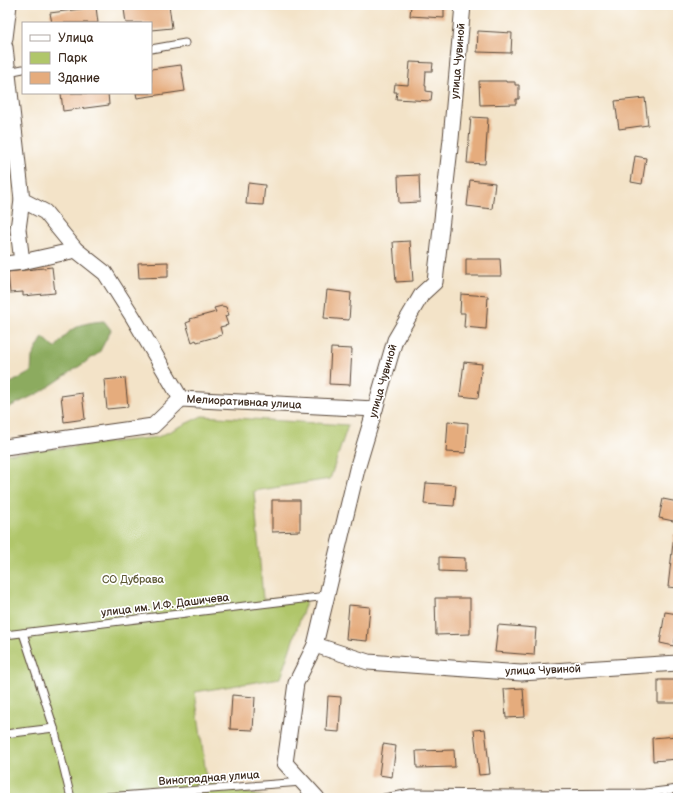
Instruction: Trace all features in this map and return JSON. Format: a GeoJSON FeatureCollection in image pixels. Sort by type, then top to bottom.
{"type":"FeatureCollection","features":[{"type":"Feature","properties":{"kind":"street"},"geometry":{"type":"LineString","coordinates":[[5,38],[8,5]]}},
{"type":"Feature","properties":{"kind":"street","name":"улица Чувиной"},"geometry":{"type":"LineString","coordinates":[[317,798],[285,763],[296,683],[315,645],[357,469],[395,340],[422,294],[435,282],[451,139],[463,5]]}},
{"type":"Feature","properties":{"kind":"street"},"geometry":{"type":"LineString","coordinates":[[5,47],[16,70],[22,200],[18,229],[22,262]]}},
{"type":"Feature","properties":{"kind":"street"},"geometry":{"type":"LineString","coordinates":[[22,200],[45,212],[76,250],[105,273],[133,317],[181,399]]}},
{"type":"Feature","properties":{"kind":"street"},"geometry":{"type":"LineString","coordinates":[[5,264],[22,262],[76,250]]}},
{"type":"Feature","properties":{"kind":"street","name":"Мелиоративная улица"},"geometry":{"type":"LineString","coordinates":[[5,447],[153,426],[181,399],[375,409]]}},
{"type":"Feature","properties":{"kind":"street","name":"улица Чувиной"},"geometry":{"type":"LineString","coordinates":[[315,645],[368,662],[521,673],[678,663]]}},
{"type":"Feature","properties":{"kind":"lane"},"geometry":{"type":"LineString","coordinates":[[152,49],[185,42]]}},
{"type":"Feature","properties":{"kind":"lane","name":"улица им. И.Ф. Дашичева"},"geometry":{"type":"LineString","coordinates":[[5,635],[327,596]]}},
{"type":"Feature","properties":{"kind":"lane"},"geometry":{"type":"LineString","coordinates":[[24,633],[54,728],[71,798]]}},
{"type":"Feature","properties":{"kind":"lane"},"geometry":{"type":"LineString","coordinates":[[5,734],[54,728]]}},
{"type":"Feature","properties":{"kind":"lane","name":"Виноградная улица"},"geometry":{"type":"LineString","coordinates":[[94,798],[302,782]]}},
{"type":"Feature","properties":{"kind":"lane"},"geometry":{"type":"LineString","coordinates":[[384,798],[411,793],[646,793],[678,789]]}},
{"type":"Feature","properties":{"kind":"green space"},"geometry":{"type":"Polygon","coordinates":[[[104,321],[111,330],[99,353],[41,392],[5,409],[5,386],[31,372],[32,357],[43,337],[55,348],[74,328],[89,323],[104,321]]]}},
{"type":"Feature","properties":{"kind":"green space","name":"СО Дубрава"},"geometry":{"type":"Polygon","coordinates":[[[202,416],[348,425],[330,479],[254,491],[263,599],[307,599],[280,678],[195,692],[207,782],[267,798],[5,798],[5,454],[158,437],[202,416]]]}},
{"type":"Feature","properties":{"kind":"building"},"geometry":{"type":"Polygon","coordinates":[[[153,5],[169,5],[172,28],[152,30],[152,22],[126,22],[124,9],[153,5]]]}},
{"type":"Feature","properties":{"kind":"building"},"geometry":{"type":"Polygon","coordinates":[[[411,5],[444,5],[444,18],[410,16],[411,5]]]}},
{"type":"Feature","properties":{"kind":"building"},"geometry":{"type":"Polygon","coordinates":[[[96,7],[98,22],[52,22],[50,13],[96,7]]]}},
{"type":"Feature","properties":{"kind":"building"},"geometry":{"type":"Polygon","coordinates":[[[478,31],[512,33],[511,53],[477,52],[478,31]]]}},
{"type":"Feature","properties":{"kind":"building"},"geometry":{"type":"Polygon","coordinates":[[[410,62],[433,63],[432,71],[426,71],[425,86],[426,91],[432,92],[431,101],[396,99],[397,92],[394,92],[395,84],[408,85],[410,62]]]}},
{"type":"Feature","properties":{"kind":"building"},"geometry":{"type":"Polygon","coordinates":[[[181,65],[185,91],[137,98],[136,94],[152,94],[152,69],[181,65]]]}},
{"type":"Feature","properties":{"kind":"building"},"geometry":{"type":"Polygon","coordinates":[[[479,81],[515,82],[515,85],[519,85],[519,99],[516,99],[516,104],[480,105],[479,81]]]}},
{"type":"Feature","properties":{"kind":"building"},"geometry":{"type":"Polygon","coordinates":[[[61,94],[108,94],[109,105],[63,111],[61,94]]]}},
{"type":"Feature","properties":{"kind":"building"},"geometry":{"type":"Polygon","coordinates":[[[645,98],[648,125],[619,129],[615,101],[645,98]]]}},
{"type":"Feature","properties":{"kind":"building"},"geometry":{"type":"Polygon","coordinates":[[[471,117],[488,118],[485,164],[467,163],[471,117]]]}},
{"type":"Feature","properties":{"kind":"building"},"geometry":{"type":"Polygon","coordinates":[[[635,156],[646,158],[642,184],[631,182],[635,156]]]}},
{"type":"Feature","properties":{"kind":"building"},"geometry":{"type":"Polygon","coordinates":[[[419,175],[420,202],[399,203],[398,176],[419,175]]]}},
{"type":"Feature","properties":{"kind":"building"},"geometry":{"type":"Polygon","coordinates":[[[470,180],[495,183],[492,209],[467,206],[470,180]]]}},
{"type":"Feature","properties":{"kind":"building"},"geometry":{"type":"Polygon","coordinates":[[[248,183],[265,185],[263,205],[246,204],[248,183]]]}},
{"type":"Feature","properties":{"kind":"building"},"geometry":{"type":"Polygon","coordinates":[[[410,241],[413,281],[396,282],[393,242],[410,241]]]}},
{"type":"Feature","properties":{"kind":"building"},"geometry":{"type":"Polygon","coordinates":[[[466,259],[500,259],[501,276],[466,276],[466,259]]]}},
{"type":"Feature","properties":{"kind":"building"},"geometry":{"type":"Polygon","coordinates":[[[168,262],[168,277],[139,278],[138,263],[168,262]]]}},
{"type":"Feature","properties":{"kind":"building"},"geometry":{"type":"Polygon","coordinates":[[[52,267],[55,293],[23,296],[23,292],[10,293],[8,272],[52,267]]]}},
{"type":"Feature","properties":{"kind":"building"},"geometry":{"type":"Polygon","coordinates":[[[327,290],[351,293],[349,320],[324,318],[327,290]]]}},
{"type":"Feature","properties":{"kind":"building"},"geometry":{"type":"Polygon","coordinates":[[[461,294],[488,296],[486,329],[464,327],[465,313],[460,313],[461,294]]]}},
{"type":"Feature","properties":{"kind":"building"},"geometry":{"type":"Polygon","coordinates":[[[222,306],[226,307],[229,315],[225,316],[228,325],[220,327],[222,335],[192,342],[186,323],[191,321],[190,319],[216,312],[214,308],[222,306]]]}},
{"type":"Feature","properties":{"kind":"building"},"geometry":{"type":"Polygon","coordinates":[[[331,348],[352,349],[350,385],[329,384],[331,348]]]}},
{"type":"Feature","properties":{"kind":"building"},"geometry":{"type":"Polygon","coordinates":[[[464,362],[482,364],[478,398],[460,396],[464,362]]]}},
{"type":"Feature","properties":{"kind":"building"},"geometry":{"type":"Polygon","coordinates":[[[125,378],[128,407],[107,409],[104,380],[125,378]]]}},
{"type":"Feature","properties":{"kind":"building"},"geometry":{"type":"Polygon","coordinates":[[[82,393],[85,419],[64,422],[61,396],[82,393]]]}},
{"type":"Feature","properties":{"kind":"building"},"geometry":{"type":"Polygon","coordinates":[[[448,421],[468,423],[466,453],[446,452],[448,421]]]}},
{"type":"Feature","properties":{"kind":"building"},"geometry":{"type":"Polygon","coordinates":[[[426,483],[456,485],[454,506],[424,504],[426,483]]]}},
{"type":"Feature","properties":{"kind":"building"},"geometry":{"type":"Polygon","coordinates":[[[663,499],[678,502],[678,522],[659,518],[663,499]]]}},
{"type":"Feature","properties":{"kind":"building"},"geometry":{"type":"Polygon","coordinates":[[[272,500],[300,500],[300,531],[272,532],[272,500]]]}},
{"type":"Feature","properties":{"kind":"building"},"geometry":{"type":"Polygon","coordinates":[[[674,534],[678,535],[678,588],[668,587],[674,534]]]}},
{"type":"Feature","properties":{"kind":"building"},"geometry":{"type":"Polygon","coordinates":[[[439,557],[465,558],[465,572],[439,571],[439,557]]]}},
{"type":"Feature","properties":{"kind":"building"},"geometry":{"type":"Polygon","coordinates":[[[435,598],[470,598],[470,634],[436,635],[435,598]]]}},
{"type":"Feature","properties":{"kind":"building"},"geometry":{"type":"Polygon","coordinates":[[[349,605],[370,607],[367,641],[346,639],[349,605]]]}},
{"type":"Feature","properties":{"kind":"building"},"geometry":{"type":"Polygon","coordinates":[[[665,612],[678,614],[674,646],[660,643],[665,612]]]}},
{"type":"Feature","properties":{"kind":"building"},"geometry":{"type":"Polygon","coordinates":[[[498,625],[536,628],[534,655],[495,652],[498,625]]]}},
{"type":"Feature","properties":{"kind":"building"},"geometry":{"type":"Polygon","coordinates":[[[658,680],[678,680],[678,703],[658,703],[658,680]]]}},
{"type":"Feature","properties":{"kind":"building"},"geometry":{"type":"Polygon","coordinates":[[[523,688],[525,717],[506,718],[504,689],[523,688]]]}},
{"type":"Feature","properties":{"kind":"building"},"geometry":{"type":"Polygon","coordinates":[[[232,695],[255,697],[253,730],[230,729],[232,695]]]}},
{"type":"Feature","properties":{"kind":"building"},"geometry":{"type":"Polygon","coordinates":[[[328,696],[341,697],[339,732],[326,731],[328,696]]]}},
{"type":"Feature","properties":{"kind":"building"},"geometry":{"type":"Polygon","coordinates":[[[485,729],[490,774],[479,775],[474,730],[485,729]]]}},
{"type":"Feature","properties":{"kind":"building"},"geometry":{"type":"Polygon","coordinates":[[[678,736],[678,759],[653,761],[652,738],[678,736]]]}},
{"type":"Feature","properties":{"kind":"building"},"geometry":{"type":"Polygon","coordinates":[[[383,744],[396,746],[392,777],[379,775],[383,744]]]}},
{"type":"Feature","properties":{"kind":"building"},"geometry":{"type":"Polygon","coordinates":[[[454,750],[455,767],[417,768],[416,751],[454,750]]]}}]}
